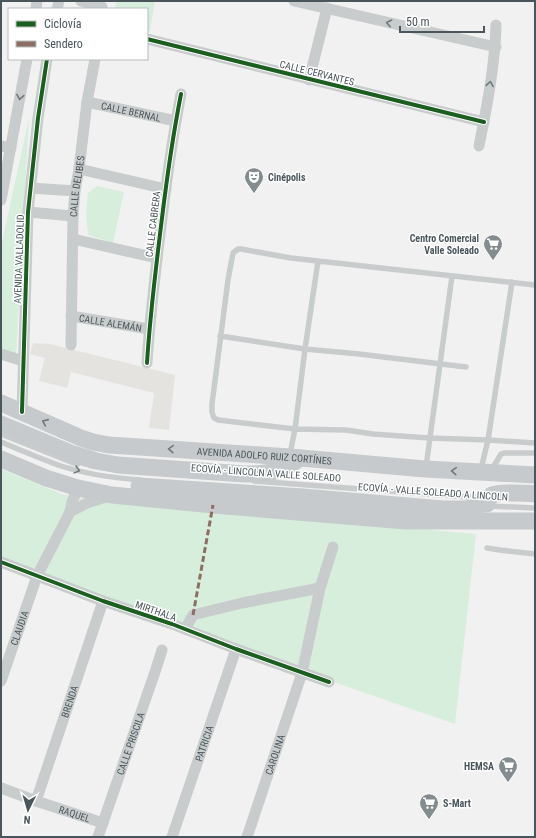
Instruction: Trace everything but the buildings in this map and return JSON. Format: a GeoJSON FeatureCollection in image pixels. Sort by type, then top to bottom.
{"type":"FeatureCollection","features":[{"type":"Feature","properties":{"kind":"main road","name":"AVENIDA ADOLFO RUIZ CORTÍNES"},"geometry":{"type":"LineString","coordinates":[[1,403],[81,438],[103,444],[295,457],[425,469],[535,475]]}},
{"type":"Feature","properties":{"kind":"main road"},"geometry":{"type":"LineString","coordinates":[[1,424],[73,454],[96,461],[118,465],[244,474],[265,474],[279,471],[292,464],[295,457]]}},
{"type":"Feature","properties":{"kind":"main road"},"geometry":{"type":"LineString","coordinates":[[1,449],[85,480],[109,483],[443,509],[492,508],[535,514]]}},
{"type":"Feature","properties":{"kind":"main road"},"geometry":{"type":"LineString","coordinates":[[1,454],[38,470],[72,481],[114,490],[405,513],[492,508],[520,520],[535,521]]}},
{"type":"Feature","properties":{"kind":"main road"},"geometry":{"type":"LineString","coordinates":[[1,459],[46,478],[84,489],[112,495],[220,506],[406,521],[492,508]]}},
{"type":"Feature","properties":{"kind":"main road"},"geometry":{"type":"LineString","coordinates":[[492,508],[492,495],[509,493],[535,494]]}},
{"type":"Feature","properties":{"kind":"street"},"geometry":{"type":"LineString","coordinates":[[81,1],[102,8]]}},
{"type":"Feature","properties":{"kind":"street"},"geometry":{"type":"LineString","coordinates":[[294,1],[496,47]]}},
{"type":"Feature","properties":{"kind":"street"},"geometry":{"type":"LineString","coordinates":[[309,80],[327,8]]}},
{"type":"Feature","properties":{"kind":"street"},"geometry":{"type":"LineString","coordinates":[[479,146],[496,47],[496,25]]}},
{"type":"Feature","properties":{"kind":"street","name":"CALLE CERVANTES"},"geometry":{"type":"LineString","coordinates":[[148,39],[484,122]]}},
{"type":"Feature","properties":{"kind":"street"},"geometry":{"type":"LineString","coordinates":[[1,200],[6,147],[27,60]]}},
{"type":"Feature","properties":{"kind":"street","name":"AVENIDA VALLADOLID"},"geometry":{"type":"LineString","coordinates":[[22,412],[28,212],[38,118],[47,60]]}},
{"type":"Feature","properties":{"kind":"street","name":"CALLE DELIBES"},"geometry":{"type":"LineString","coordinates":[[71,344],[73,216],[75,191],[87,102],[95,60]]}},
{"type":"Feature","properties":{"kind":"street","name":"CALLE CABRERA"},"geometry":{"type":"LineString","coordinates":[[146,363],[157,258],[181,94]]}},
{"type":"Feature","properties":{"kind":"street","name":"CALLE BERNAL"},"geometry":{"type":"LineString","coordinates":[[87,102],[176,121]]}},
{"type":"Feature","properties":{"kind":"street"},"geometry":{"type":"LineString","coordinates":[[79,169],[166,189]]}},
{"type":"Feature","properties":{"kind":"street"},"geometry":{"type":"LineString","coordinates":[[30,188],[75,191]]}},
{"type":"Feature","properties":{"kind":"street"},"geometry":{"type":"LineString","coordinates":[[28,212],[73,216]]}},
{"type":"Feature","properties":{"kind":"street"},"geometry":{"type":"LineString","coordinates":[[73,239],[157,258]]}},
{"type":"Feature","properties":{"kind":"street","name":"CALLE ALEMÁN"},"geometry":{"type":"LineString","coordinates":[[71,316],[149,329]]}},
{"type":"Feature","properties":{"kind":"street"},"geometry":{"type":"LineString","coordinates":[[1,354],[23,361]]}},
{"type":"Feature","properties":{"kind":"street","name":"CLAUDIA"},"geometry":{"type":"LineString","coordinates":[[1,681],[37,576],[70,512],[72,502],[84,489]]}},
{"type":"Feature","properties":{"kind":"street"},"geometry":{"type":"LineString","coordinates":[[70,512],[87,502],[112,495]]}},
{"type":"Feature","properties":{"kind":"street","name":"CAROLINA"},"geometry":{"type":"LineString","coordinates":[[247,837],[302,673],[320,588],[333,547]]}},
{"type":"Feature","properties":{"kind":"street","name":"MIRTHALA"},"geometry":{"type":"LineString","coordinates":[[1,562],[103,601],[329,682]]}},
{"type":"Feature","properties":{"kind":"street"},"geometry":{"type":"LineString","coordinates":[[185,630],[193,615],[242,603],[320,588]]}},
{"type":"Feature","properties":{"kind":"street","name":"BRENDA"},"geometry":{"type":"LineString","coordinates":[[36,801],[103,601]]}},
{"type":"Feature","properties":{"kind":"street","name":"PATRICIA"},"geometry":{"type":"LineString","coordinates":[[172,837],[236,649]]}},
{"type":"Feature","properties":{"kind":"street","name":"CALLE PRISCILA"},"geometry":{"type":"LineString","coordinates":[[98,837],[162,650]]}},
{"type":"Feature","properties":{"kind":"street","name":"RAQUEL"},"geometry":{"type":"LineString","coordinates":[[1,788],[103,823]]}},
{"type":"Feature","properties":{"kind":"lane"},"geometry":{"type":"LineString","coordinates":[[535,285],[291,258],[241,249],[236,250],[233,253],[228,280],[212,404],[214,418],[218,420],[295,429],[346,430],[374,434],[429,438],[535,443]]}},
{"type":"Feature","properties":{"kind":"lane"},"geometry":{"type":"LineString","coordinates":[[295,457],[295,429],[318,261]]}},
{"type":"Feature","properties":{"kind":"lane"},"geometry":{"type":"LineString","coordinates":[[425,469],[452,276]]}},
{"type":"Feature","properties":{"kind":"lane"},"geometry":{"type":"LineString","coordinates":[[485,473],[488,440],[512,282]]}},
{"type":"Feature","properties":{"kind":"lane"},"geometry":{"type":"LineString","coordinates":[[220,336],[305,349],[466,367]]}},
{"type":"Feature","properties":{"kind":"lane"},"geometry":{"type":"LineString","coordinates":[[1,434],[71,462],[86,465]]}},
{"type":"Feature","properties":{"kind":"lane","name":"ECOVÍA - VALLE SOLEADO A LINCOLN"},"geometry":{"type":"LineString","coordinates":[[1,442],[59,465],[118,479],[372,497]]}},
{"type":"Feature","properties":{"kind":"lane"},"geometry":{"type":"LineString","coordinates":[[485,473],[501,454],[535,453]]}},
{"type":"Feature","properties":{"kind":"lane","name":"ECOVÍA - LINCOLN A VALLE SOLEADO"},"geometry":{"type":"LineString","coordinates":[[251,481],[492,508]]}},
{"type":"Feature","properties":{"kind":"lane","name":"ECOVÍA - VALLE SOLEADO A LINCOLN"},"geometry":{"type":"LineString","coordinates":[[451,503],[492,508],[535,508]]}},
{"type":"Feature","properties":{"kind":"lane"},"geometry":{"type":"LineString","coordinates":[[487,548],[535,554]]}},
{"type":"Feature","properties":{"kind":"shaded area"},"geometry":{"type":"Polygon","coordinates":[[[33,343],[50,344],[175,375],[169,430],[149,428],[154,393],[71,372],[67,388],[39,381],[45,358],[30,354],[33,343]]]}},
{"type":"Feature","properties":{"kind":"green space"},"geometry":{"type":"Polygon","coordinates":[[[116,1],[155,1],[150,31],[148,30],[148,8],[115,8],[116,1]]]}},
{"type":"Feature","properties":{"kind":"green space"},"geometry":{"type":"Polygon","coordinates":[[[29,118],[16,356],[1,351],[1,247],[29,118]]]}},
{"type":"Feature","properties":{"kind":"green space"},"geometry":{"type":"Polygon","coordinates":[[[97,186],[124,192],[113,243],[88,235],[86,214],[88,193],[97,186]]]}},
{"type":"Feature","properties":{"kind":"green space"},"geometry":{"type":"Polygon","coordinates":[[[1,469],[62,494],[91,500],[476,534],[455,724],[284,665],[1,558],[1,469]]]}},
{"type":"Feature","properties":{"kind":"marked path"},"geometry":{"type":"LineString","coordinates":[[193,615],[213,505]]}},
{"type":"Feature","properties":{"kind":"cycle path"},"geometry":{"type":"LineString","coordinates":[[148,39],[484,122]]}},
{"type":"Feature","properties":{"kind":"cycle path"},"geometry":{"type":"LineString","coordinates":[[22,412],[28,212],[38,118],[47,60]]}},
{"type":"Feature","properties":{"kind":"cycle path"},"geometry":{"type":"LineString","coordinates":[[147,363],[153,290],[164,203],[181,94]]}},
{"type":"Feature","properties":{"kind":"cycle path"},"geometry":{"type":"LineString","coordinates":[[1,562],[103,601],[172,624],[236,649],[329,682]]}},
{"type":"Feature","properties":{"kind":"place","name":"Cinépolis"},"geometry":{"type":"Point","coordinates":[254,194]}},
{"type":"Feature","properties":{"kind":"place","name":"Centro Comercial Valle Soleado"},"geometry":{"type":"Point","coordinates":[493,261]}},
{"type":"Feature","properties":{"kind":"place","name":"HEMSA"},"geometry":{"type":"Point","coordinates":[508,783]}},
{"type":"Feature","properties":{"kind":"place","name":"S-Mart"},"geometry":{"type":"Point","coordinates":[429,820]}}]}
